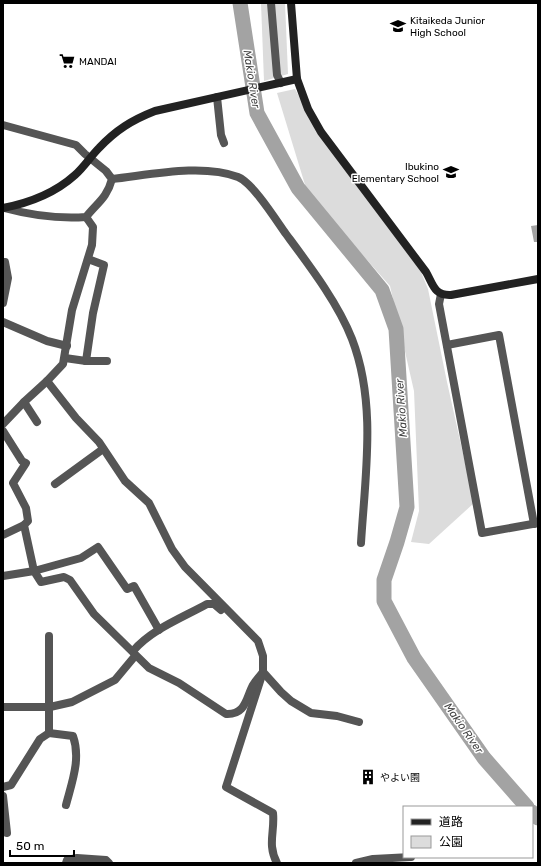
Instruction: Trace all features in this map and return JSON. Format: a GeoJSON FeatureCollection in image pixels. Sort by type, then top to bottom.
{"type":"FeatureCollection","features":[{"type":"Feature","properties":{"kind":"street"},"geometry":{"type":"LineString","coordinates":[[271,3],[279,84]]}},
{"type":"Feature","properties":{"kind":"street"},"geometry":{"type":"LineString","coordinates":[[291,3],[297,79],[308,110],[321,132],[426,272],[435,290],[441,294],[451,295],[538,279]]}},
{"type":"Feature","properties":{"kind":"street"},"geometry":{"type":"LineString","coordinates":[[3,208],[33,200],[50,193],[74,175],[119,129],[140,117],[155,111],[297,79]]}},
{"type":"Feature","properties":{"kind":"street"},"geometry":{"type":"LineString","coordinates":[[220,97],[220,139]]}},
{"type":"Feature","properties":{"kind":"street"},"geometry":{"type":"LineString","coordinates":[[3,125],[76,145],[106,171],[112,179]]}},
{"type":"Feature","properties":{"kind":"street"},"geometry":{"type":"LineString","coordinates":[[112,179],[192,170],[221,172],[239,177],[256,192],[314,273],[335,305],[352,339],[362,373],[368,414],[361,543]]}},
{"type":"Feature","properties":{"kind":"street"},"geometry":{"type":"LineString","coordinates":[[86,218],[93,208],[105,196],[112,179]]}},
{"type":"Feature","properties":{"kind":"street"},"geometry":{"type":"LineString","coordinates":[[3,208],[29,214],[86,218]]}},
{"type":"Feature","properties":{"kind":"street"},"geometry":{"type":"LineString","coordinates":[[3,424],[63,364],[72,310],[92,245],[93,227],[86,218]]}},
{"type":"Feature","properties":{"kind":"street"},"geometry":{"type":"LineString","coordinates":[[86,361],[93,313],[104,265],[88,259]]}},
{"type":"Feature","properties":{"kind":"street"},"geometry":{"type":"LineString","coordinates":[[3,303],[8,278],[4,262]]}},
{"type":"Feature","properties":{"kind":"street"},"geometry":{"type":"LineString","coordinates":[[441,294],[439,304],[448,345],[482,533],[536,524],[499,335],[448,345]]}},
{"type":"Feature","properties":{"kind":"street"},"geometry":{"type":"LineString","coordinates":[[3,322],[47,341],[67,346]]}},
{"type":"Feature","properties":{"kind":"street"},"geometry":{"type":"LineString","coordinates":[[65,358],[107,362]]}},
{"type":"Feature","properties":{"kind":"street"},"geometry":{"type":"LineString","coordinates":[[47,381],[76,418],[99,442],[125,480],[149,503],[172,549],[185,567],[258,641],[263,656],[263,672],[226,788],[273,813],[274,823],[271,839],[273,856],[277,863]]}},
{"type":"Feature","properties":{"kind":"street"},"geometry":{"type":"LineString","coordinates":[[24,402],[37,422]]}},
{"type":"Feature","properties":{"kind":"street"},"geometry":{"type":"LineString","coordinates":[[3,431],[22,461],[26,463],[13,483],[26,508],[28,521],[24,525],[3,535]]}},
{"type":"Feature","properties":{"kind":"street"},"geometry":{"type":"LineString","coordinates":[[55,484],[103,449]]}},
{"type":"Feature","properties":{"kind":"street"},"geometry":{"type":"LineString","coordinates":[[24,525],[34,571],[41,582],[64,577],[67,578]]}},
{"type":"Feature","properties":{"kind":"street"},"geometry":{"type":"LineString","coordinates":[[3,576],[34,571],[81,558],[98,547],[127,589],[134,586],[159,630]]}},
{"type":"Feature","properties":{"kind":"street"},"geometry":{"type":"LineString","coordinates":[[64,562],[67,578],[76,587],[94,614],[149,668],[179,683],[226,714],[233,714],[242,708],[253,685],[263,672]]}},
{"type":"Feature","properties":{"kind":"street"},"geometry":{"type":"LineString","coordinates":[[3,707],[50,707],[72,702],[115,680],[141,642],[159,630],[208,604],[214,604],[228,618],[236,619]]}},
{"type":"Feature","properties":{"kind":"street"},"geometry":{"type":"LineString","coordinates":[[48,636],[50,733]]}},
{"type":"Feature","properties":{"kind":"street"},"geometry":{"type":"LineString","coordinates":[[263,672],[291,701],[312,713],[337,716],[359,722]]}},
{"type":"Feature","properties":{"kind":"street"},"geometry":{"type":"LineString","coordinates":[[3,787],[11,785],[40,739],[50,733],[73,736],[77,747],[76,765],[66,805]]}},
{"type":"Feature","properties":{"kind":"street"},"geometry":{"type":"LineString","coordinates":[[3,796],[7,833]]}},
{"type":"Feature","properties":{"kind":"street"},"geometry":{"type":"LineString","coordinates":[[356,863],[373,859],[403,857]]}},
{"type":"Feature","properties":{"kind":"street"},"geometry":{"type":"LineString","coordinates":[[66,863],[67,860],[76,858],[106,860],[109,863]]}},
{"type":"Feature","properties":{"kind":"green space"},"geometry":{"type":"Polygon","coordinates":[[[261,3],[285,3],[288,74],[264,81],[261,3]]]}},
{"type":"Feature","properties":{"kind":"green space"},"geometry":{"type":"Polygon","coordinates":[[[295,89],[319,133],[421,272],[428,289],[474,503],[429,544],[411,542],[419,511],[414,391],[390,286],[306,188],[277,93],[295,89]]]}},
{"type":"Feature","properties":{"kind":"shaded area"},"geometry":{"type":"Polygon","coordinates":[[[538,225],[538,242],[534,242],[531,226],[538,225]]]}},
{"type":"Feature","properties":{"kind":"waterway","name":"Makio River"},"geometry":{"type":"LineString","coordinates":[[240,3],[257,113],[298,188],[382,290],[396,329],[407,507],[384,580],[384,601],[414,658],[484,758],[526,806]]}},
{"type":"Feature","properties":{"kind":"waterway","name":"Makio River"},"geometry":{"type":"LineString","coordinates":[[533,813],[538,818]]}},
{"type":"Feature","properties":{"kind":"place","name":"Kitaikeda Junior High School"},"geometry":{"type":"Point","coordinates":[398,26]}},
{"type":"Feature","properties":{"kind":"place","name":"MANDAI"},"geometry":{"type":"Point","coordinates":[67,61]}},
{"type":"Feature","properties":{"kind":"place","name":"Ibukino Elementary School"},"geometry":{"type":"Point","coordinates":[451,172]}},
{"type":"Feature","properties":{"kind":"place","name":"やよい園"},"geometry":{"type":"Point","coordinates":[368,777]}}]}
